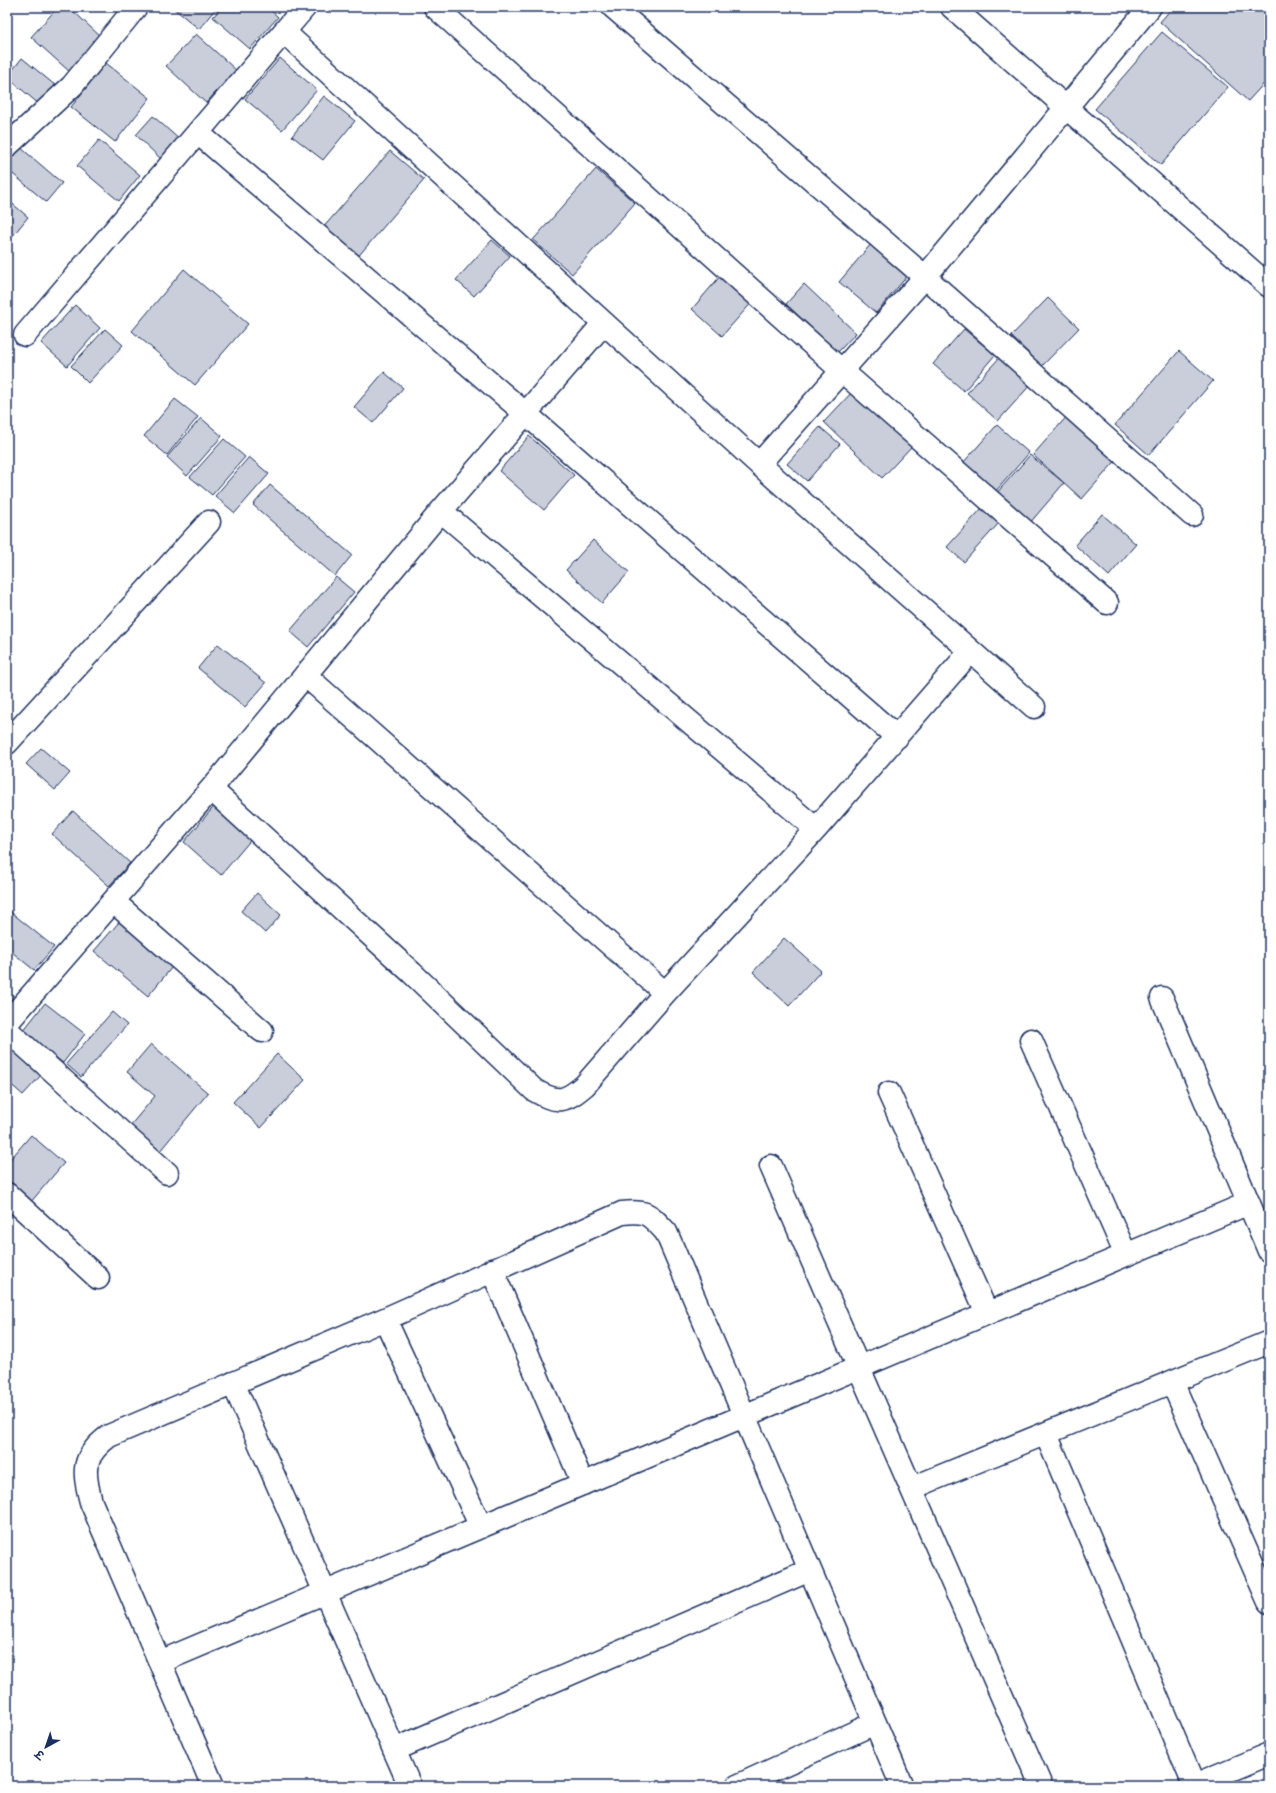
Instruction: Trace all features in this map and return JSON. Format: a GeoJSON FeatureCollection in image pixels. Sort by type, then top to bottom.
{"type":"FeatureCollection","features":[{"type":"Feature","properties":{"kind":"street"},"geometry":{"type":"LineString","coordinates":[[7,146],[72,86],[136,7]]}},
{"type":"Feature","properties":{"kind":"street"},"geometry":{"type":"LineString","coordinates":[[435,7],[842,371],[1107,603]]}},
{"type":"Feature","properties":{"kind":"street"},"geometry":{"type":"LineString","coordinates":[[613,7],[925,277],[1192,515]]}},
{"type":"Feature","properties":{"kind":"street"},"geometry":{"type":"LineString","coordinates":[[952,7],[1269,286]]}},
{"type":"Feature","properties":{"kind":"street"},"geometry":{"type":"LineString","coordinates":[[759,464],[925,277],[1150,7]]}},
{"type":"Feature","properties":{"kind":"street"},"geometry":{"type":"LineString","coordinates":[[25,335],[198,133],[293,15],[604,323],[759,464],[1034,707]]}},
{"type":"Feature","properties":{"kind":"street"},"geometry":{"type":"LineString","coordinates":[[198,133],[526,414],[896,737]]}},
{"type":"Feature","properties":{"kind":"street"},"geometry":{"type":"LineString","coordinates":[[7,1024],[211,789],[441,511],[604,323]]}},
{"type":"Feature","properties":{"kind":"street"},"geometry":{"type":"LineString","coordinates":[[441,511],[816,829]]}},
{"type":"Feature","properties":{"kind":"street"},"geometry":{"type":"LineString","coordinates":[[7,743],[209,522]]}},
{"type":"Feature","properties":{"kind":"street"},"geometry":{"type":"LineString","coordinates":[[211,789],[412,973],[534,1090],[550,1099],[571,1097],[585,1085],[664,993],[816,829],[970,652]]}},
{"type":"Feature","properties":{"kind":"street"},"geometry":{"type":"LineString","coordinates":[[305,675],[664,993]]}},
{"type":"Feature","properties":{"kind":"street"},"geometry":{"type":"LineString","coordinates":[[114,902],[262,1032]]}},
{"type":"Feature","properties":{"kind":"street"},"geometry":{"type":"LineString","coordinates":[[1162,998],[1269,1250]]}},
{"type":"Feature","properties":{"kind":"street"},"geometry":{"type":"LineString","coordinates":[[7,1030],[168,1173]]}},
{"type":"Feature","properties":{"kind":"street"},"geometry":{"type":"LineString","coordinates":[[1031,1040],[1126,1255]]}},
{"type":"Feature","properties":{"kind":"street"},"geometry":{"type":"LineString","coordinates":[[889,1093],[987,1313]]}},
{"type":"Feature","properties":{"kind":"street"},"geometry":{"type":"LineString","coordinates":[[771,1166],[1041,1786]]}},
{"type":"Feature","properties":{"kind":"street"},"geometry":{"type":"LineString","coordinates":[[7,1194],[98,1278]]}},
{"type":"Feature","properties":{"kind":"street"},"geometry":{"type":"LineString","coordinates":[[160,1662],[1249,1203]]}},
{"type":"Feature","properties":{"kind":"street"},"geometry":{"type":"LineString","coordinates":[[213,1786],[91,1502],[86,1482],[86,1463],[95,1447],[109,1436],[385,1318],[622,1212],[638,1211],[652,1217],[666,1232],[902,1786]]}},
{"type":"Feature","properties":{"kind":"street"},"geometry":{"type":"LineString","coordinates":[[492,1270],[583,1484]]}},
{"type":"Feature","properties":{"kind":"street"},"geometry":{"type":"LineString","coordinates":[[385,1318],[481,1527]]}},
{"type":"Feature","properties":{"kind":"street"},"geometry":{"type":"LineString","coordinates":[[912,1488],[1269,1342]]}},
{"type":"Feature","properties":{"kind":"street"},"geometry":{"type":"LineString","coordinates":[[1172,1382],[1269,1602]]}},
{"type":"Feature","properties":{"kind":"street"},"geometry":{"type":"LineString","coordinates":[[233,1383],[410,1786]]}},
{"type":"Feature","properties":{"kind":"street"},"geometry":{"type":"LineString","coordinates":[[1046,1434],[1193,1786],[1269,1754]]}},
{"type":"Feature","properties":{"kind":"street"},"geometry":{"type":"LineString","coordinates":[[394,1750],[810,1570]]}},
{"type":"Feature","properties":{"kind":"street"},"geometry":{"type":"LineString","coordinates":[[737,1786],[875,1723]]}},
{"type":"Feature","properties":{"kind":"building"},"geometry":{"type":"Polygon","coordinates":[[[58,7],[69,7],[102,38],[70,72],[31,37],[58,7]]]}},
{"type":"Feature","properties":{"kind":"building"},"geometry":{"type":"Polygon","coordinates":[[[172,7],[217,7],[199,29],[172,7]]]}},
{"type":"Feature","properties":{"kind":"building"},"geometry":{"type":"Polygon","coordinates":[[[222,7],[267,7],[278,17],[250,49],[213,17],[222,7]]]}},
{"type":"Feature","properties":{"kind":"building"},"geometry":{"type":"Polygon","coordinates":[[[1173,7],[1269,7],[1269,78],[1248,101],[1160,22],[1173,7]]]}},
{"type":"Feature","properties":{"kind":"building"},"geometry":{"type":"Polygon","coordinates":[[[1162,32],[1228,87],[1161,165],[1095,109],[1162,32]]]}},
{"type":"Feature","properties":{"kind":"building"},"geometry":{"type":"Polygon","coordinates":[[[196,34],[236,70],[206,103],[166,66],[196,34]]]}},
{"type":"Feature","properties":{"kind":"building"},"geometry":{"type":"Polygon","coordinates":[[[22,58],[56,86],[40,105],[7,77],[22,58]]]}},
{"type":"Feature","properties":{"kind":"building"},"geometry":{"type":"Polygon","coordinates":[[[280,58],[317,90],[282,130],[245,99],[280,58]]]}},
{"type":"Feature","properties":{"kind":"building"},"geometry":{"type":"Polygon","coordinates":[[[106,63],[150,98],[115,142],[71,107],[106,63]]]}},
{"type":"Feature","properties":{"kind":"building"},"geometry":{"type":"Polygon","coordinates":[[[324,96],[355,121],[323,160],[292,136],[324,96]]]}},
{"type":"Feature","properties":{"kind":"building"},"geometry":{"type":"Polygon","coordinates":[[[1269,106],[1269,115],[1264,111],[1269,106]]]}},
{"type":"Feature","properties":{"kind":"building"},"geometry":{"type":"Polygon","coordinates":[[[153,116],[181,141],[164,162],[136,135],[153,116]]]}},
{"type":"Feature","properties":{"kind":"building"},"geometry":{"type":"Polygon","coordinates":[[[99,140],[140,175],[119,201],[77,166],[99,140]]]}},
{"type":"Feature","properties":{"kind":"building"},"geometry":{"type":"Polygon","coordinates":[[[20,147],[62,183],[46,202],[7,169],[7,163],[20,147]]]}},
{"type":"Feature","properties":{"kind":"building"},"geometry":{"type":"Polygon","coordinates":[[[390,151],[424,180],[355,260],[321,230],[390,151]]]}},
{"type":"Feature","properties":{"kind":"building"},"geometry":{"type":"Polygon","coordinates":[[[596,169],[635,203],[572,274],[533,240],[596,169]]]}},
{"type":"Feature","properties":{"kind":"building"},"geometry":{"type":"Polygon","coordinates":[[[7,199],[28,217],[11,238],[7,235],[7,199]]]}},
{"type":"Feature","properties":{"kind":"building"},"geometry":{"type":"Polygon","coordinates":[[[492,240],[510,256],[474,296],[456,280],[492,240]]]}},
{"type":"Feature","properties":{"kind":"building"},"geometry":{"type":"Polygon","coordinates":[[[871,244],[908,275],[876,313],[839,282],[871,244]]]}},
{"type":"Feature","properties":{"kind":"building"},"geometry":{"type":"Polygon","coordinates":[[[184,269],[248,324],[195,385],[132,331],[184,269]]]}},
{"type":"Feature","properties":{"kind":"building"},"geometry":{"type":"Polygon","coordinates":[[[722,274],[753,301],[722,336],[692,309],[722,274]]]}},
{"type":"Feature","properties":{"kind":"building"},"geometry":{"type":"Polygon","coordinates":[[[804,284],[856,333],[838,352],[786,304],[804,284]]]}},
{"type":"Feature","properties":{"kind":"building"},"geometry":{"type":"Polygon","coordinates":[[[1048,298],[1079,328],[1042,366],[1011,336],[1048,298]]]}},
{"type":"Feature","properties":{"kind":"building"},"geometry":{"type":"Polygon","coordinates":[[[75,305],[100,328],[67,366],[41,343],[75,305]]]}},
{"type":"Feature","properties":{"kind":"building"},"geometry":{"type":"Polygon","coordinates":[[[105,329],[123,345],[88,383],[71,366],[105,329]]]}},
{"type":"Feature","properties":{"kind":"building"},"geometry":{"type":"Polygon","coordinates":[[[964,329],[995,355],[964,391],[933,364],[964,329]]]}},
{"type":"Feature","properties":{"kind":"building"},"geometry":{"type":"Polygon","coordinates":[[[1179,351],[1213,381],[1149,455],[1115,425],[1179,351]]]}},
{"type":"Feature","properties":{"kind":"building"},"geometry":{"type":"Polygon","coordinates":[[[1001,356],[1032,383],[998,421],[967,393],[1001,356]]]}},
{"type":"Feature","properties":{"kind":"building"},"geometry":{"type":"Polygon","coordinates":[[[384,372],[403,388],[373,423],[354,407],[384,372]]]}},
{"type":"Feature","properties":{"kind":"building"},"geometry":{"type":"Polygon","coordinates":[[[854,390],[912,446],[882,478],[824,422],[854,390]]]}},
{"type":"Feature","properties":{"kind":"building"},"geometry":{"type":"Polygon","coordinates":[[[175,399],[198,417],[167,455],[144,436],[175,399]]]}},
{"type":"Feature","properties":{"kind":"building"},"geometry":{"type":"Polygon","coordinates":[[[1069,414],[1119,457],[1082,499],[1033,455],[1069,414]]]}},
{"type":"Feature","properties":{"kind":"building"},"geometry":{"type":"Polygon","coordinates":[[[201,418],[222,436],[187,476],[167,457],[201,418]]]}},
{"type":"Feature","properties":{"kind":"building"},"geometry":{"type":"Polygon","coordinates":[[[997,425],[1029,453],[995,492],[962,464],[997,425]]]}},
{"type":"Feature","properties":{"kind":"building"},"geometry":{"type":"Polygon","coordinates":[[[820,427],[840,444],[807,481],[787,464],[820,427]]]}},
{"type":"Feature","properties":{"kind":"building"},"geometry":{"type":"Polygon","coordinates":[[[529,436],[574,475],[544,510],[499,471],[529,436]]]}},
{"type":"Feature","properties":{"kind":"building"},"geometry":{"type":"Polygon","coordinates":[[[224,439],[245,457],[212,495],[190,477],[224,439]]]}},
{"type":"Feature","properties":{"kind":"building"},"geometry":{"type":"Polygon","coordinates":[[[1030,455],[1064,483],[1029,524],[995,495],[1030,455]]]}},
{"type":"Feature","properties":{"kind":"building"},"geometry":{"type":"Polygon","coordinates":[[[249,457],[269,474],[235,513],[215,496],[249,457]]]}},
{"type":"Feature","properties":{"kind":"building"},"geometry":{"type":"Polygon","coordinates":[[[270,485],[352,555],[335,576],[253,505],[270,485]]]}},
{"type":"Feature","properties":{"kind":"building"},"geometry":{"type":"Polygon","coordinates":[[[982,508],[999,523],[964,562],[947,547],[982,508]]]}},
{"type":"Feature","properties":{"kind":"building"},"geometry":{"type":"Polygon","coordinates":[[[1102,514],[1136,544],[1109,576],[1075,545],[1102,514]]]}},
{"type":"Feature","properties":{"kind":"building"},"geometry":{"type":"Polygon","coordinates":[[[593,540],[629,572],[602,603],[566,570],[593,540]]]}},
{"type":"Feature","properties":{"kind":"building"},"geometry":{"type":"Polygon","coordinates":[[[336,577],[354,592],[308,647],[290,631],[336,577]]]}},
{"type":"Feature","properties":{"kind":"building"},"geometry":{"type":"Polygon","coordinates":[[[218,644],[266,683],[245,707],[198,668],[218,644]]]}},
{"type":"Feature","properties":{"kind":"building"},"geometry":{"type":"Polygon","coordinates":[[[41,748],[70,773],[55,790],[26,764],[41,748]]]}},
{"type":"Feature","properties":{"kind":"building"},"geometry":{"type":"Polygon","coordinates":[[[216,804],[254,836],[221,875],[184,842],[216,804]]]}},
{"type":"Feature","properties":{"kind":"building"},"geometry":{"type":"Polygon","coordinates":[[[73,811],[130,863],[109,886],[52,834],[73,811]]]}},
{"type":"Feature","properties":{"kind":"building"},"geometry":{"type":"Polygon","coordinates":[[[257,893],[281,915],[265,933],[241,911],[257,893]]]}},
{"type":"Feature","properties":{"kind":"building"},"geometry":{"type":"Polygon","coordinates":[[[7,909],[54,947],[34,970],[7,948],[7,909]]]}},
{"type":"Feature","properties":{"kind":"building"},"geometry":{"type":"Polygon","coordinates":[[[120,921],[173,966],[148,996],[94,951],[120,921]]]}},
{"type":"Feature","properties":{"kind":"building"},"geometry":{"type":"Polygon","coordinates":[[[784,938],[821,971],[789,1006],[753,972],[784,938]]]}},
{"type":"Feature","properties":{"kind":"building"},"geometry":{"type":"Polygon","coordinates":[[[7,990],[16,998],[7,1009],[7,990]]]}},
{"type":"Feature","properties":{"kind":"building"},"geometry":{"type":"Polygon","coordinates":[[[45,1003],[85,1034],[63,1063],[23,1031],[45,1003]]]}},
{"type":"Feature","properties":{"kind":"building"},"geometry":{"type":"Polygon","coordinates":[[[112,1012],[127,1025],[81,1077],[66,1064],[112,1012]]]}},
{"type":"Feature","properties":{"kind":"building"},"geometry":{"type":"Polygon","coordinates":[[[11,1043],[44,1072],[23,1095],[7,1081],[7,1048],[11,1043]]]}},
{"type":"Feature","properties":{"kind":"building"},"geometry":{"type":"Polygon","coordinates":[[[151,1044],[208,1093],[159,1152],[129,1127],[155,1096],[127,1072],[151,1044]]]}},
{"type":"Feature","properties":{"kind":"building"},"geometry":{"type":"Polygon","coordinates":[[[277,1054],[305,1080],[261,1128],[233,1102],[277,1054]]]}},
{"type":"Feature","properties":{"kind":"building"},"geometry":{"type":"Polygon","coordinates":[[[7,1111],[11,1115],[7,1120],[7,1111]]]}},
{"type":"Feature","properties":{"kind":"building"},"geometry":{"type":"Polygon","coordinates":[[[31,1135],[64,1163],[30,1203],[7,1183],[7,1163],[31,1135]]]}}]}
